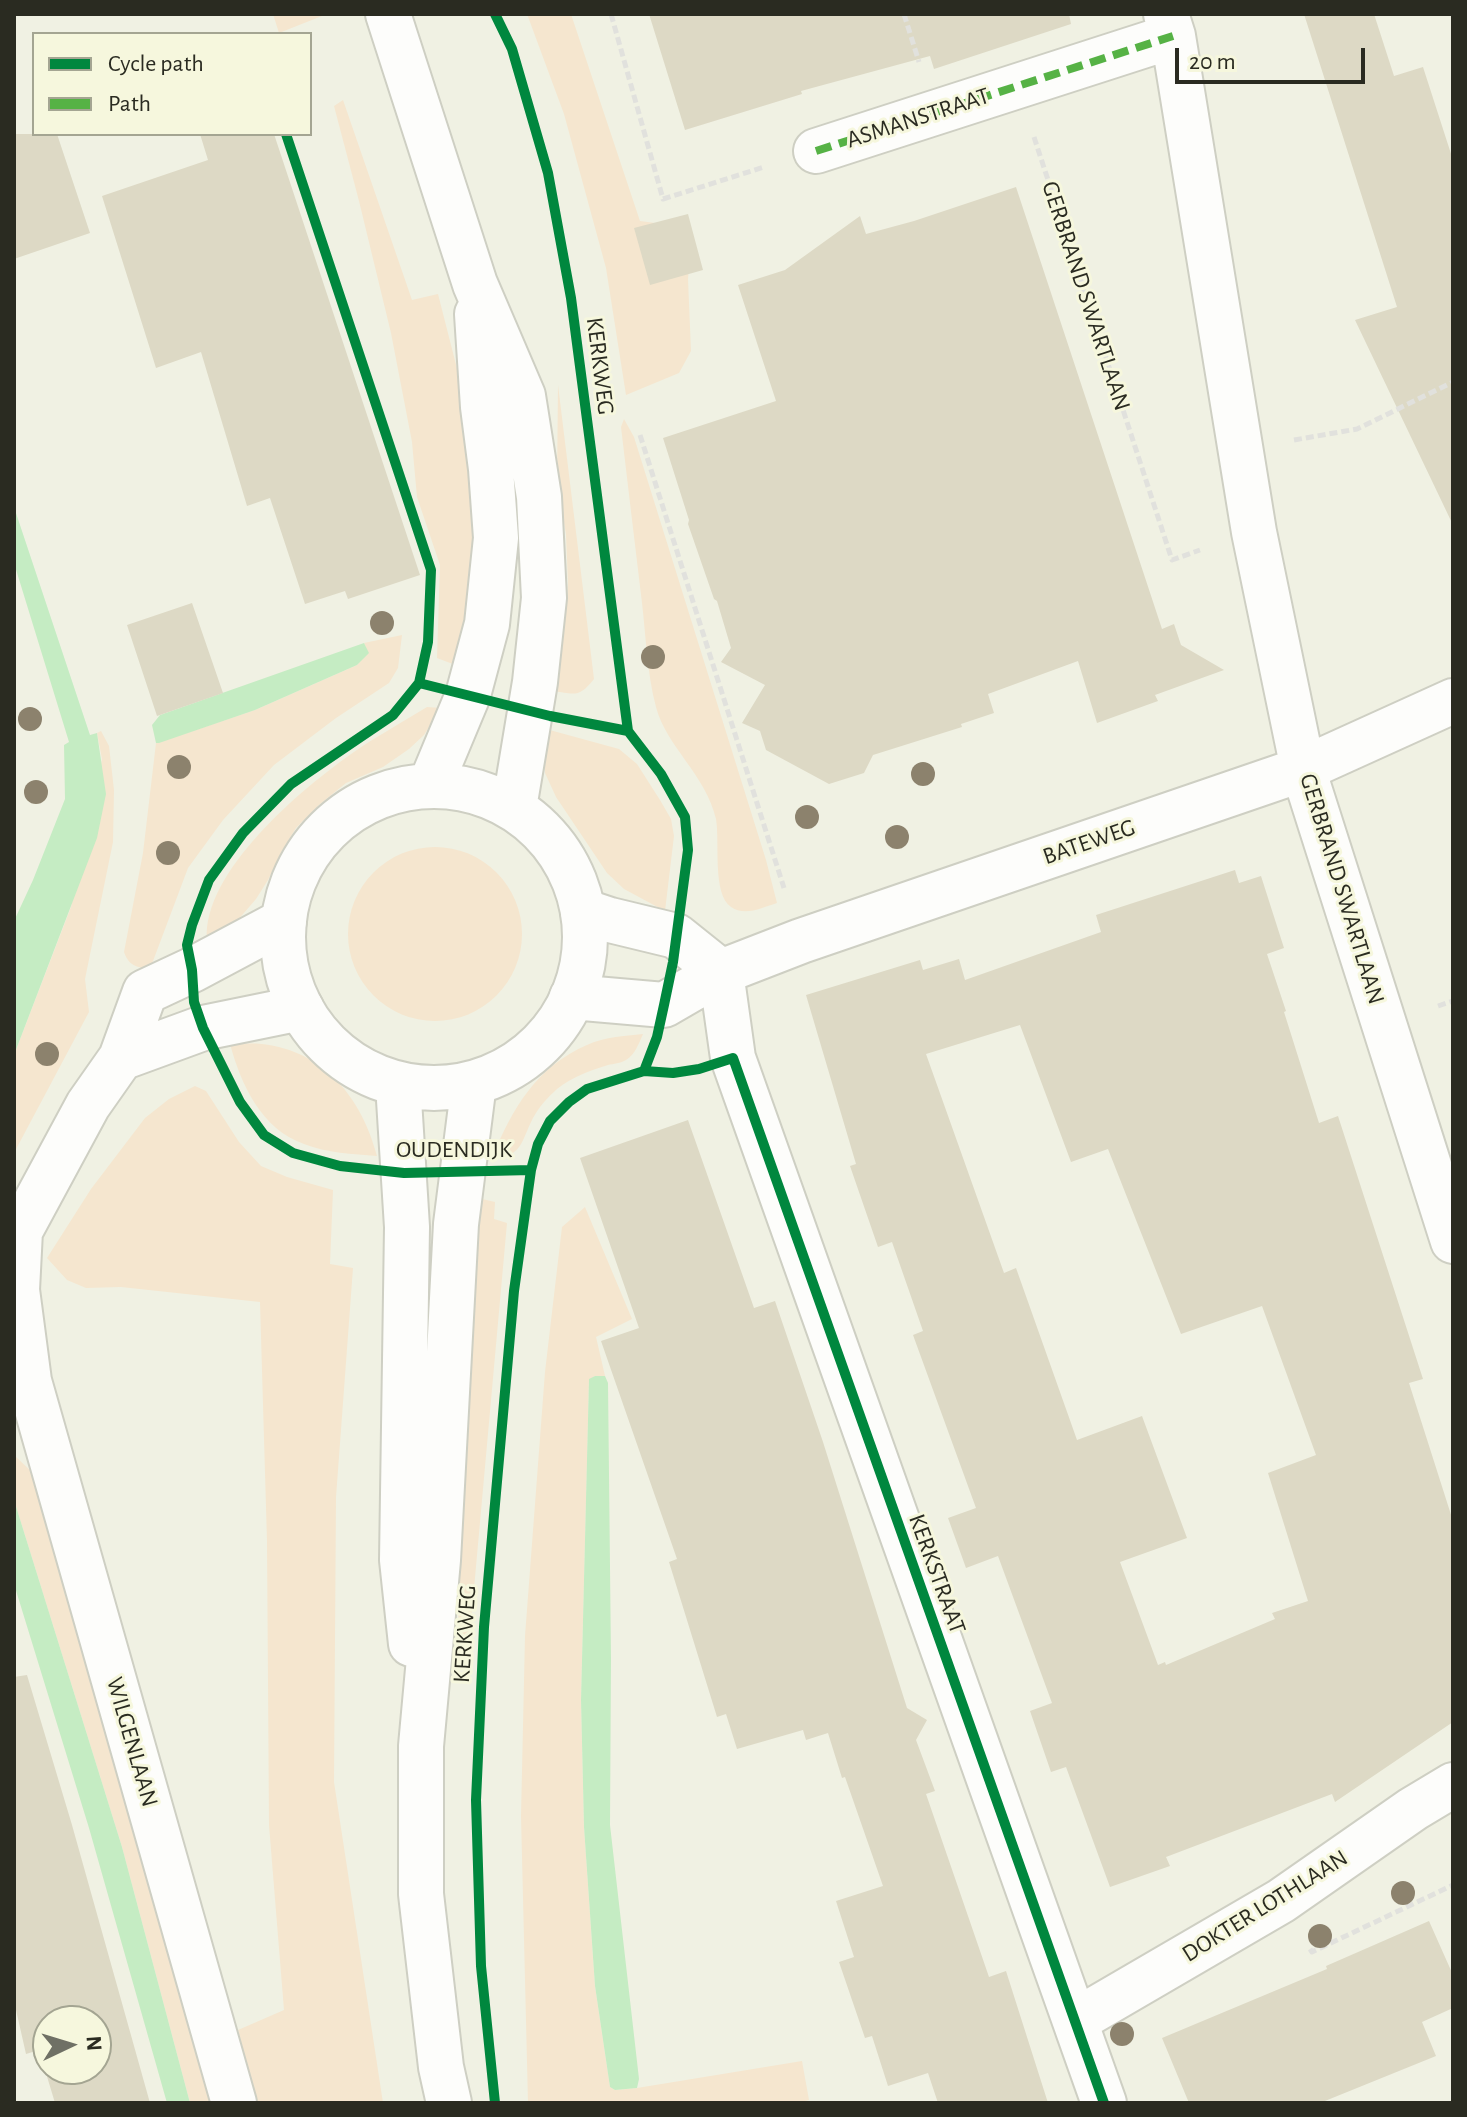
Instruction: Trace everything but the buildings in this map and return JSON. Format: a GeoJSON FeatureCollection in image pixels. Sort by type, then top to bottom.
{"type":"FeatureCollection","features":[{"type":"Feature","properties":{"kind":"street"},"geometry":{"type":"LineString","coordinates":[[388,14],[475,284],[523,396],[539,497],[544,598],[535,682],[514,808]]}},
{"type":"Feature","properties":{"kind":"street","name":"ASMANSTRAAT"},"geometry":{"type":"LineString","coordinates":[[816,151],[1018,86],[1170,25]]}},
{"type":"Feature","properties":{"kind":"street","name":"GERBRAND SWARTLAAN"},"geometry":{"type":"LineString","coordinates":[[1170,25],[1254,532],[1303,769],[1453,1241]]}},
{"type":"Feature","properties":{"kind":"street"},"geometry":{"type":"LineString","coordinates":[[430,786],[468,695],[487,624],[496,538],[475,284]]}},
{"type":"Feature","properties":{"kind":"street","name":"BATEWEG"},"geometry":{"type":"LineString","coordinates":[[572,997],[664,1005],[721,972],[801,941],[1303,769],[1453,701]]}},
{"type":"Feature","properties":{"kind":"street"},"geometry":{"type":"LineString","coordinates":[[430,786],[460,788],[488,795],[514,808],[546,835],[559,852],[570,870],[583,911],[583,963],[572,997],[556,1026],[515,1065],[474,1083],[436,1088],[398,1084],[364,1071],[334,1051],[321,1037],[294,992],[283,939],[284,921],[295,879],[305,859],[332,826],[367,801],[387,793],[430,786]]}},
{"type":"Feature","properties":{"kind":"street"},"geometry":{"type":"LineString","coordinates":[[583,911],[676,936],[721,972]]}},
{"type":"Feature","properties":{"kind":"street","name":"WILGENLAAN"},"geometry":{"type":"LineString","coordinates":[[234,2103],[22,1384],[17,1290],[20,1231],[88,1105],[121,1058],[145,992],[284,921]]}},
{"type":"Feature","properties":{"kind":"street","name":"KERKSTRAAT"},"geometry":{"type":"LineString","coordinates":[[721,972],[733,1058],[1104,2103]]}},
{"type":"Feature","properties":{"kind":"street"},"geometry":{"type":"LineString","coordinates":[[121,1058],[203,1028],[301,1008]]}},
{"type":"Feature","properties":{"kind":"street","name":"KERKWEG"},"geometry":{"type":"LineString","coordinates":[[449,2103],[441,2067],[421,1894],[421,1746],[438,1560],[456,1224],[474,1083]]}},
{"type":"Feature","properties":{"kind":"street","name":"KERKWEG"},"geometry":{"type":"LineString","coordinates":[[398,1084],[407,1227],[402,1560],[421,1746]]}},
{"type":"Feature","properties":{"kind":"street","name":"DOKTER LOTHLAAN"},"geometry":{"type":"LineString","coordinates":[[1075,2021],[1281,1901],[1413,1809],[1453,1785]]}},
{"type":"Feature","properties":{"kind":"path"},"geometry":{"type":"LineString","coordinates":[[1241,449],[1357,429],[1453,382]]}},
{"type":"Feature","properties":{"kind":"path"},"geometry":{"type":"LineString","coordinates":[[1281,1901],[1312,1952],[1453,1885]]}},
{"type":"Feature","properties":{"kind":"shaded area"},"geometry":{"type":"Polygon","coordinates":[[[273,14],[327,14],[282,32],[279,32],[273,14]]]}},
{"type":"Feature","properties":{"kind":"shaded area"},"geometry":{"type":"Polygon","coordinates":[[[527,14],[571,14],[640,221],[670,225],[691,245],[688,279],[691,351],[679,373],[626,395],[606,268],[564,114],[527,14]]]}},
{"type":"Feature","properties":{"kind":"shaded area"},"geometry":{"type":"Polygon","coordinates":[[[343,100],[412,300],[438,294],[464,396],[475,459],[476,573],[458,666],[437,658],[440,565],[417,497],[412,442],[391,333],[334,106],[343,100]]]}},
{"type":"Feature","properties":{"kind":"shaded area"},"geometry":{"type":"Polygon","coordinates":[[[558,385],[594,679],[580,692],[572,694],[553,691],[568,583],[566,534],[557,484],[558,385]]]}},
{"type":"Feature","properties":{"kind":"shaded area"},"geometry":{"type":"Polygon","coordinates":[[[624,419],[634,437],[766,860],[777,903],[760,909],[736,910],[725,900],[719,880],[716,819],[711,803],[668,735],[656,707],[621,427],[624,419]]]}},
{"type":"Feature","properties":{"kind":"shaded area"},"geometry":{"type":"Polygon","coordinates":[[[14,507],[90,735],[97,733],[106,794],[97,838],[14,1055],[14,921],[65,799],[64,745],[69,742],[14,563],[14,507]]]}},
{"type":"Feature","properties":{"kind":"shaded area"},"geometry":{"type":"Polygon","coordinates":[[[402,635],[398,668],[389,683],[274,765],[223,820],[188,868],[150,969],[131,963],[124,952],[143,853],[156,743],[255,710],[357,665],[368,653],[364,643],[402,635]]]}},
{"type":"Feature","properties":{"kind":"shaded area"},"geometry":{"type":"Polygon","coordinates":[[[364,643],[369,653],[357,665],[255,710],[156,743],[152,725],[160,715],[364,643]]]}},
{"type":"Feature","properties":{"kind":"shaded area"},"geometry":{"type":"Polygon","coordinates":[[[427,707],[441,708],[424,735],[383,767],[346,783],[319,805],[296,828],[256,899],[237,921],[207,940],[210,914],[221,887],[259,834],[283,809],[333,768],[427,707]]]}},
{"type":"Feature","properties":{"kind":"shaded area"},"geometry":{"type":"Polygon","coordinates":[[[546,729],[619,749],[637,764],[671,819],[674,836],[665,911],[624,889],[607,873],[556,797],[545,773],[546,729]]]}},
{"type":"Feature","properties":{"kind":"shaded area"},"geometry":{"type":"Polygon","coordinates":[[[101,731],[109,746],[114,790],[113,842],[85,979],[89,1012],[14,1153],[14,1055],[71,907],[102,759],[97,733],[101,731]]]}},
{"type":"Feature","properties":{"kind":"shaded area"},"geometry":{"type":"Polygon","coordinates":[[[435,847],[468,854],[496,873],[515,901],[522,934],[515,967],[496,995],[468,1014],[435,1021],[402,1014],[374,995],[355,967],[348,934],[355,901],[374,873],[402,854],[435,847]]]}},
{"type":"Feature","properties":{"kind":"shaded area"},"geometry":{"type":"Polygon","coordinates":[[[643,1034],[626,1060],[581,1075],[557,1089],[538,1110],[520,1146],[510,1155],[492,1158],[517,1107],[553,1065],[594,1042],[643,1034]]]}},
{"type":"Feature","properties":{"kind":"shaded area"},"geometry":{"type":"Polygon","coordinates":[[[230,1044],[284,1048],[322,1067],[350,1097],[361,1115],[377,1156],[313,1147],[276,1128],[247,1089],[230,1044]]]}},
{"type":"Feature","properties":{"kind":"shaded area"},"geometry":{"type":"Polygon","coordinates":[[[195,1086],[206,1091],[239,1142],[261,1166],[333,1190],[330,1264],[353,1268],[336,1497],[334,1782],[383,2103],[257,2103],[238,2030],[284,2010],[269,1825],[267,1541],[260,1302],[121,1287],[86,1288],[67,1280],[47,1258],[91,1189],[145,1118],[169,1099],[195,1086]]]}},
{"type":"Feature","properties":{"kind":"shaded area"},"geometry":{"type":"Polygon","coordinates":[[[482,1199],[495,1202],[494,1219],[507,1223],[469,1644],[458,1644],[462,1373],[482,1199]]]}},
{"type":"Feature","properties":{"kind":"shaded area"},"geometry":{"type":"Polygon","coordinates":[[[585,1207],[632,1319],[596,1337],[605,1376],[595,1376],[589,1380],[581,1700],[584,1827],[595,1986],[610,2087],[615,2090],[637,2088],[802,2061],[809,2100],[798,2103],[528,2103],[521,1816],[525,1636],[545,1372],[562,1227],[585,1207]]]}},
{"type":"Feature","properties":{"kind":"shaded area"},"geometry":{"type":"Polygon","coordinates":[[[605,1376],[608,1383],[610,1825],[639,2079],[637,2088],[615,2090],[610,2087],[595,1986],[584,1827],[581,1700],[589,1379],[605,1376]]]}},
{"type":"Feature","properties":{"kind":"shaded area"},"geometry":{"type":"Polygon","coordinates":[[[14,1455],[33,1473],[216,2103],[190,2103],[122,1847],[14,1500],[14,1455]]]}},
{"type":"Feature","properties":{"kind":"shaded area"},"geometry":{"type":"Polygon","coordinates":[[[14,1500],[122,1847],[190,2103],[167,2103],[89,1828],[14,1584],[14,1500]]]}},
{"type":"Feature","properties":{"kind":"marked path"},"geometry":{"type":"LineString","coordinates":[[816,151],[1173,36]]}},
{"type":"Feature","properties":{"kind":"cycle path"},"geometry":{"type":"LineString","coordinates":[[495,14],[512,49],[548,173],[571,298],[628,731]]}},
{"type":"Feature","properties":{"kind":"cycle path","name":"OUDENDIJK"},"geometry":{"type":"LineString","coordinates":[[287,136],[431,570],[428,642],[419,683],[393,715],[291,784],[243,833],[209,880],[187,945],[194,1002],[203,1028],[240,1102],[264,1135],[293,1153],[340,1166],[404,1173],[531,1170]]}},
{"type":"Feature","properties":{"kind":"cycle path"},"geometry":{"type":"LineString","coordinates":[[419,683],[550,716],[628,731],[661,774],[685,817],[688,850],[673,962],[657,1037],[644,1071]]}},
{"type":"Feature","properties":{"kind":"cycle path"},"geometry":{"type":"LineString","coordinates":[[495,2103],[481,1966],[476,1800],[484,1627],[514,1291],[531,1170],[538,1144],[550,1121],[587,1089],[644,1071],[673,1073],[699,1069],[733,1058],[1104,2103]]}}]}
